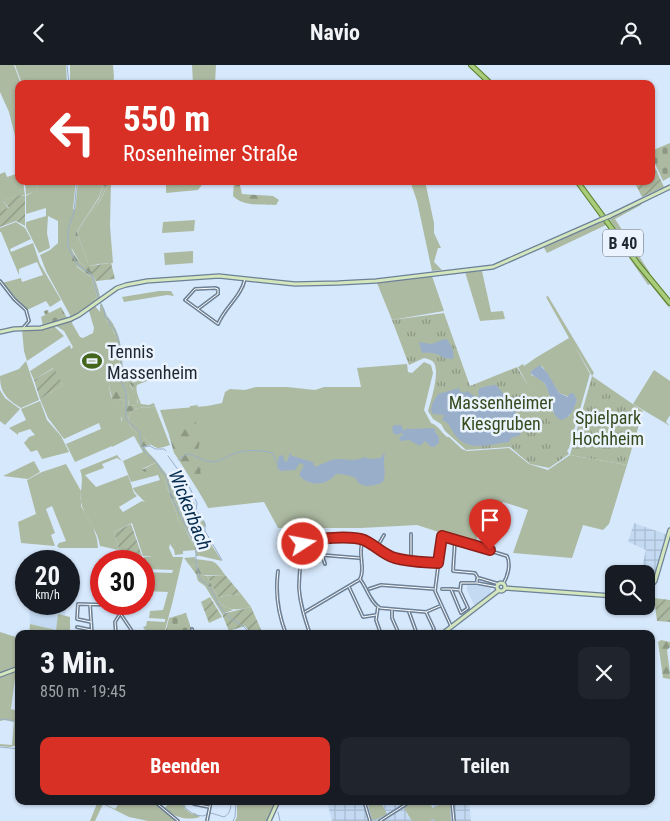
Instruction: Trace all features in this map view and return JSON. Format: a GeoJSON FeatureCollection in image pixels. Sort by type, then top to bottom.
{"type":"FeatureCollection","features":[{"type":"Feature","properties":{"kind":"main road"},"geometry":{"type":"LineString","coordinates":[[471,65],[487,80]]}},
{"type":"Feature","properties":{"kind":"main road","name":"B 40"},"geometry":{"type":"LineString","coordinates":[[580,185],[638,264],[670,303]]}},
{"type":"Feature","properties":{"kind":"street"},"geometry":{"type":"LineString","coordinates":[[0,332],[54,325],[75,317],[112,291],[131,283],[219,276],[295,284],[338,283],[376,281],[482,269],[504,263],[670,187]]}},
{"type":"Feature","properties":{"kind":"street"},"geometry":{"type":"LineString","coordinates":[[198,309],[218,294],[218,289],[198,289],[193,291],[185,300],[218,324],[222,315],[241,292],[245,278]]}},
{"type":"Feature","properties":{"kind":"street"},"geometry":{"type":"LineString","coordinates":[[0,282],[26,310],[29,321],[23,328]]}},
{"type":"Feature","properties":{"kind":"street"},"geometry":{"type":"LineString","coordinates":[[297,530],[301,545],[300,592],[303,613],[309,630]]}},
{"type":"Feature","properties":{"kind":"street"},"geometry":{"type":"LineString","coordinates":[[655,581],[670,530]]}},
{"type":"Feature","properties":{"kind":"street"},"geometry":{"type":"LineString","coordinates":[[376,547],[384,535]]}},
{"type":"Feature","properties":{"kind":"street"},"geometry":{"type":"LineString","coordinates":[[411,535],[411,561]]}},
{"type":"Feature","properties":{"kind":"street"},"geometry":{"type":"LineString","coordinates":[[447,630],[451,627],[456,623],[500,586],[508,576],[508,556],[442,536],[435,589],[440,606],[451,627]]}},
{"type":"Feature","properties":{"kind":"street"},"geometry":{"type":"LineString","coordinates":[[301,545],[309,541],[353,538],[363,540],[392,557],[411,561],[438,563]]}},
{"type":"Feature","properties":{"kind":"street"},"geometry":{"type":"LineString","coordinates":[[325,539],[322,555],[325,564]]}},
{"type":"Feature","properties":{"kind":"street"},"geometry":{"type":"LineString","coordinates":[[455,539],[452,570],[475,573],[478,578],[505,588],[605,595]]}},
{"type":"Feature","properties":{"kind":"street"},"geometry":{"type":"LineString","coordinates":[[303,613],[360,579],[363,570],[360,558],[363,540]]}},
{"type":"Feature","properties":{"kind":"street"},"geometry":{"type":"LineString","coordinates":[[322,555],[360,558]]}},
{"type":"Feature","properties":{"kind":"street"},"geometry":{"type":"LineString","coordinates":[[278,571],[278,611],[285,630]]}},
{"type":"Feature","properties":{"kind":"street"},"geometry":{"type":"LineString","coordinates":[[477,583],[476,580],[478,578]]}},
{"type":"Feature","properties":{"kind":"street"},"geometry":{"type":"LineString","coordinates":[[360,579],[378,607],[376,623],[379,630]]}},
{"type":"Feature","properties":{"kind":"street"},"geometry":{"type":"LineString","coordinates":[[451,589],[462,613],[468,607],[460,590],[461,583],[500,586]]}},
{"type":"Feature","properties":{"kind":"street"},"geometry":{"type":"LineString","coordinates":[[368,590],[381,585],[435,589]]}},
{"type":"Feature","properties":{"kind":"street"},"geometry":{"type":"LineString","coordinates":[[348,586],[362,616],[365,618],[376,615]]}},
{"type":"Feature","properties":{"kind":"street"},"geometry":{"type":"LineString","coordinates":[[500,586],[502,591],[505,588]]}},
{"type":"Feature","properties":{"kind":"street"},"geometry":{"type":"LineString","coordinates":[[442,589],[460,590]]}},
{"type":"Feature","properties":{"kind":"street"},"geometry":{"type":"LineString","coordinates":[[90,605],[78,604],[77,619],[91,622]]}},
{"type":"Feature","properties":{"kind":"street"},"geometry":{"type":"LineString","coordinates":[[378,607],[426,611],[440,606]]}},
{"type":"Feature","properties":{"kind":"street"},"geometry":{"type":"LineString","coordinates":[[392,609],[392,618],[397,630]]}},
{"type":"Feature","properties":{"kind":"street"},"geometry":{"type":"LineString","coordinates":[[409,611],[408,615],[416,630]]}},
{"type":"Feature","properties":{"kind":"street"},"geometry":{"type":"LineString","coordinates":[[426,611],[434,630]]}},
{"type":"Feature","properties":{"kind":"street"},"geometry":{"type":"LineString","coordinates":[[77,627],[92,630],[91,615]]}},
{"type":"Feature","properties":{"kind":"street"},"geometry":{"type":"LineString","coordinates":[[116,630],[115,621],[119,615]]}},
{"type":"Feature","properties":{"kind":"street"},"geometry":{"type":"LineString","coordinates":[[121,615],[132,630]]}},
{"type":"Feature","properties":{"kind":"street"},"geometry":{"type":"LineString","coordinates":[[448,622],[456,623]]}},
{"type":"Feature","properties":{"kind":"street"},"geometry":{"type":"LineString","coordinates":[[0,675],[15,669]]}},
{"type":"Feature","properties":{"kind":"street"},"geometry":{"type":"LineString","coordinates":[[159,805],[178,821]]}},
{"type":"Feature","properties":{"kind":"street"},"geometry":{"type":"LineString","coordinates":[[199,805],[210,807],[207,821]]}},
{"type":"Feature","properties":{"kind":"street"},"geometry":{"type":"LineString","coordinates":[[269,821],[276,805]]}},
{"type":"Feature","properties":{"kind":"street"},"geometry":{"type":"LineString","coordinates":[[365,805],[370,821]]}},
{"type":"Feature","properties":{"kind":"street"},"geometry":{"type":"LineString","coordinates":[[380,821],[405,805]]}},
{"type":"Feature","properties":{"kind":"street"},"geometry":{"type":"LineString","coordinates":[[452,805],[454,821]]}},
{"type":"Feature","properties":{"kind":"shaded area"},"geometry":{"type":"Polygon","coordinates":[[[447,339],[452,349],[453,359],[444,358],[433,353],[422,353],[419,342],[431,344],[447,339]]]}},
{"type":"Feature","properties":{"kind":"shaded area"},"geometry":{"type":"Polygon","coordinates":[[[540,365],[548,374],[559,393],[568,397],[572,393],[577,400],[572,412],[564,419],[557,418],[545,384],[531,374],[531,371],[540,365]]]}},
{"type":"Feature","properties":{"kind":"shaded area"},"geometry":{"type":"Polygon","coordinates":[[[496,385],[504,395],[514,409],[520,424],[520,435],[511,438],[509,442],[480,446],[467,444],[461,441],[448,424],[442,420],[444,415],[433,414],[431,411],[432,404],[438,394],[459,388],[460,391],[464,393],[467,391],[479,399],[478,391],[480,388],[496,385]]]}},
{"type":"Feature","properties":{"kind":"shaded area"},"geometry":{"type":"Polygon","coordinates":[[[401,425],[404,431],[407,428],[435,429],[439,437],[439,443],[431,447],[425,441],[420,446],[409,440],[400,441],[399,438],[403,434],[397,435],[393,433],[392,427],[401,425]]]}},
{"type":"Feature","properties":{"kind":"shaded area"},"geometry":{"type":"Polygon","coordinates":[[[290,453],[292,456],[313,462],[315,467],[336,459],[381,458],[384,453],[385,471],[383,482],[367,486],[361,485],[351,476],[336,474],[323,483],[308,482],[299,475],[304,465],[300,463],[295,470],[280,471],[277,467],[279,456],[283,455],[284,460],[287,462],[290,453]]]}},
{"type":"Feature","properties":{"kind":"shaded area"},"geometry":{"type":"Polygon","coordinates":[[[634,523],[668,535],[655,577],[655,565],[642,565],[646,550],[628,542],[634,523]]]}},
{"type":"Feature","properties":{"kind":"shaded area"},"geometry":{"type":"Polygon","coordinates":[[[467,584],[489,586],[490,594],[475,607],[467,590],[467,584]]]}},
{"type":"Feature","properties":{"kind":"shaded area"},"geometry":{"type":"Polygon","coordinates":[[[30,615],[58,615],[56,630],[30,624],[30,615]]]}},
{"type":"Feature","properties":{"kind":"shaded area"},"geometry":{"type":"Polygon","coordinates":[[[328,805],[469,805],[471,821],[332,821],[328,805]]]}},
{"type":"Feature","properties":{"kind":"green space"},"geometry":{"type":"Polygon","coordinates":[[[0,65],[14,65],[20,80],[15,80],[15,136],[9,112],[0,92],[0,65]]]}},
{"type":"Feature","properties":{"kind":"green space"},"geometry":{"type":"Polygon","coordinates":[[[15,65],[66,65],[67,80],[21,80],[15,65]]]}},
{"type":"Feature","properties":{"kind":"green space"},"geometry":{"type":"Polygon","coordinates":[[[70,65],[113,65],[114,80],[70,80],[70,65]]]}},
{"type":"Feature","properties":{"kind":"green space"},"geometry":{"type":"Polygon","coordinates":[[[192,65],[216,65],[215,80],[193,80],[192,65]]]}},
{"type":"Feature","properties":{"kind":"green space"},"geometry":{"type":"Polygon","coordinates":[[[670,143],[670,177],[663,181],[655,164],[655,149],[670,143]]]}},
{"type":"Feature","properties":{"kind":"green space"},"geometry":{"type":"Polygon","coordinates":[[[655,168],[664,187],[642,197],[636,185],[655,185],[655,168]]]}},
{"type":"Feature","properties":{"kind":"green space"},"geometry":{"type":"Polygon","coordinates":[[[5,172],[7,177],[15,174],[15,185],[24,185],[25,196],[2,200],[9,209],[0,210],[0,174],[5,172]]]}},
{"type":"Feature","properties":{"kind":"green space"},"geometry":{"type":"Polygon","coordinates":[[[25,185],[37,185],[36,188],[38,185],[76,185],[73,209],[75,210],[78,185],[104,185],[99,197],[75,234],[85,266],[67,244],[77,267],[92,278],[97,296],[96,300],[79,314],[71,317],[46,271],[40,255],[58,243],[58,221],[48,216],[47,233],[50,248],[39,253],[26,227],[26,222],[46,216],[46,208],[26,214],[26,196],[33,192],[26,195],[25,185]]]}},
{"type":"Feature","properties":{"kind":"green space"},"geometry":{"type":"Polygon","coordinates":[[[104,185],[108,185],[77,233],[88,263],[99,264],[89,266],[96,281],[100,297],[96,300],[97,296],[92,278],[73,263],[66,239],[69,238],[78,261],[85,266],[75,234],[99,198],[104,185]]]}},
{"type":"Feature","properties":{"kind":"green space"},"geometry":{"type":"Polygon","coordinates":[[[111,185],[110,226],[113,263],[88,263],[77,233],[107,187],[111,185]]]}},
{"type":"Feature","properties":{"kind":"green space"},"geometry":{"type":"Polygon","coordinates":[[[166,185],[202,185],[198,190],[166,193],[166,185]]]}},
{"type":"Feature","properties":{"kind":"green space"},"geometry":{"type":"Polygon","coordinates":[[[234,185],[240,185],[242,194],[273,196],[279,200],[276,205],[253,204],[237,200],[233,196],[234,185]]]}},
{"type":"Feature","properties":{"kind":"green space"},"geometry":{"type":"Polygon","coordinates":[[[411,185],[426,185],[434,223],[434,233],[441,248],[438,248],[434,262],[442,270],[432,271],[417,201],[411,185]]]}},
{"type":"Feature","properties":{"kind":"green space"},"geometry":{"type":"Polygon","coordinates":[[[21,195],[25,196],[25,226],[16,221],[0,227],[0,210],[9,208],[2,200],[21,195]]]}},
{"type":"Feature","properties":{"kind":"green space"},"geometry":{"type":"Polygon","coordinates":[[[643,201],[641,205],[615,219],[650,273],[648,274],[609,219],[643,201]]]}},
{"type":"Feature","properties":{"kind":"green space"},"geometry":{"type":"Polygon","coordinates":[[[195,220],[194,231],[162,233],[163,222],[195,220]]]}},
{"type":"Feature","properties":{"kind":"green space"},"geometry":{"type":"Polygon","coordinates":[[[604,220],[666,301],[670,309],[650,284],[648,285],[606,225],[547,253],[543,246],[604,220]]]}},
{"type":"Feature","properties":{"kind":"green space"},"geometry":{"type":"Polygon","coordinates":[[[16,222],[25,228],[31,239],[10,249],[11,252],[33,243],[40,264],[61,300],[50,307],[46,301],[27,310],[20,305],[2,283],[21,278],[22,282],[43,275],[37,262],[19,269],[19,275],[0,232],[0,228],[16,222]]]}},
{"type":"Feature","properties":{"kind":"green space"},"geometry":{"type":"Polygon","coordinates":[[[193,251],[193,263],[165,265],[164,253],[193,251]]]}},
{"type":"Feature","properties":{"kind":"green space"},"geometry":{"type":"Polygon","coordinates":[[[111,263],[115,279],[96,281],[89,266],[111,263]]]}},
{"type":"Feature","properties":{"kind":"green space"},"geometry":{"type":"Polygon","coordinates":[[[482,271],[491,312],[503,311],[505,319],[480,321],[465,272],[482,271]]]}},
{"type":"Feature","properties":{"kind":"green space"},"geometry":{"type":"Polygon","coordinates":[[[432,276],[444,311],[392,320],[377,283],[432,276]]]}},
{"type":"Feature","properties":{"kind":"green space"},"geometry":{"type":"Polygon","coordinates":[[[171,291],[174,296],[167,295],[124,302],[122,297],[171,291]]]}},
{"type":"Feature","properties":{"kind":"green space"},"geometry":{"type":"Polygon","coordinates":[[[548,296],[594,373],[592,376],[574,345],[590,374],[569,448],[565,454],[518,367],[523,364],[524,366],[569,338],[546,297],[548,296]],[[542,366],[531,371],[531,375],[539,378],[548,389],[553,412],[569,416],[577,400],[559,393],[542,366]]]}},
{"type":"Feature","properties":{"kind":"green space"},"geometry":{"type":"Polygon","coordinates":[[[102,304],[107,316],[105,318],[115,334],[117,344],[114,353],[107,363],[115,357],[120,358],[118,378],[109,386],[111,397],[115,401],[121,399],[124,401],[122,422],[129,424],[137,433],[141,446],[144,446],[157,462],[142,469],[157,468],[165,481],[179,522],[183,525],[196,550],[183,551],[183,554],[175,555],[170,544],[169,548],[173,557],[183,557],[165,630],[145,630],[143,627],[146,626],[147,621],[165,622],[165,619],[149,618],[149,615],[155,615],[155,611],[163,610],[168,592],[155,591],[155,572],[172,573],[173,570],[155,569],[155,550],[141,550],[132,523],[114,532],[119,550],[100,546],[97,535],[82,506],[80,470],[117,455],[122,461],[117,458],[102,464],[104,468],[85,475],[96,487],[128,475],[134,493],[137,496],[119,507],[123,512],[142,501],[145,502],[133,488],[160,480],[158,475],[131,482],[123,461],[143,452],[134,436],[75,462],[66,444],[101,429],[99,423],[64,439],[48,418],[40,399],[63,385],[53,368],[34,380],[30,371],[70,345],[71,349],[73,347],[64,331],[56,326],[73,320],[72,323],[80,337],[83,338],[93,333],[94,328],[89,311],[95,306],[100,312],[100,305],[102,304]]]}},
{"type":"Feature","properties":{"kind":"green space"},"geometry":{"type":"Polygon","coordinates":[[[61,307],[67,318],[43,326],[41,317],[45,315],[44,311],[48,310],[49,313],[61,307]]]}},
{"type":"Feature","properties":{"kind":"green space","name":"Massenheimer Kiesgruben"},"geometry":{"type":"Polygon","coordinates":[[[444,313],[470,386],[517,367],[569,454],[549,468],[530,464],[510,447],[466,450],[445,431],[441,424],[433,419],[428,411],[436,380],[436,367],[431,360],[424,358],[409,365],[392,320],[444,313]]]}},
{"type":"Feature","properties":{"kind":"green space"},"geometry":{"type":"Polygon","coordinates":[[[107,316],[119,338],[129,406],[137,405],[138,402],[130,383],[147,379],[147,381],[137,385],[136,389],[141,404],[149,405],[154,403],[155,406],[136,409],[130,414],[128,419],[139,428],[144,438],[151,445],[141,447],[137,433],[129,424],[122,426],[124,401],[121,399],[113,402],[109,386],[119,375],[120,358],[115,357],[111,365],[107,364],[110,355],[115,352],[117,344],[114,332],[105,318],[107,316]]]}},
{"type":"Feature","properties":{"kind":"green space"},"geometry":{"type":"Polygon","coordinates":[[[54,326],[64,336],[27,361],[22,330],[41,330],[54,326]]]}},
{"type":"Feature","properties":{"kind":"green space"},"geometry":{"type":"Polygon","coordinates":[[[26,361],[39,400],[21,408],[5,395],[1,387],[0,376],[19,369],[26,361]]]}},
{"type":"Feature","properties":{"kind":"green space"},"geometry":{"type":"Polygon","coordinates":[[[424,362],[431,365],[433,373],[424,410],[431,423],[462,449],[467,451],[509,448],[529,464],[548,470],[570,455],[627,465],[609,524],[603,530],[583,525],[572,558],[513,553],[528,510],[503,502],[480,523],[476,544],[417,525],[361,528],[278,528],[264,502],[209,508],[177,457],[160,410],[222,403],[225,392],[230,389],[245,390],[256,387],[287,387],[315,390],[324,387],[361,387],[357,368],[407,364],[408,372],[412,373],[424,362]]]}},
{"type":"Feature","properties":{"kind":"green space"},"geometry":{"type":"Polygon","coordinates":[[[54,368],[63,385],[40,399],[34,380],[54,368]]]}},
{"type":"Feature","properties":{"kind":"green space"},"geometry":{"type":"Polygon","coordinates":[[[654,370],[670,381],[670,415],[666,422],[670,426],[633,404],[654,370]]]}},
{"type":"Feature","properties":{"kind":"green space"},"geometry":{"type":"Polygon","coordinates":[[[145,371],[147,379],[133,381],[130,385],[136,395],[138,405],[129,406],[129,398],[123,380],[125,373],[145,371]]]}},
{"type":"Feature","properties":{"kind":"green space","name":"Spielpark Hochheim"},"geometry":{"type":"Polygon","coordinates":[[[592,376],[643,411],[627,465],[570,455],[592,376]]]}},
{"type":"Feature","properties":{"kind":"green space"},"geometry":{"type":"Polygon","coordinates":[[[0,390],[5,398],[20,409],[5,425],[0,421],[0,390]]]}},
{"type":"Feature","properties":{"kind":"green space"},"geometry":{"type":"Polygon","coordinates":[[[40,401],[47,420],[61,436],[69,452],[42,459],[37,450],[31,452],[24,443],[29,437],[35,435],[30,429],[18,433],[18,435],[9,428],[26,420],[21,409],[40,401]]]}},
{"type":"Feature","properties":{"kind":"green space"},"geometry":{"type":"Polygon","coordinates":[[[198,405],[194,417],[200,441],[197,454],[203,464],[200,472],[204,496],[210,508],[208,508],[194,481],[174,453],[169,435],[186,421],[181,420],[190,417],[190,406],[198,405]]]}},
{"type":"Feature","properties":{"kind":"green space"},"geometry":{"type":"Polygon","coordinates":[[[155,406],[170,445],[159,448],[154,447],[146,440],[128,419],[130,414],[136,409],[155,406]]]}},
{"type":"Feature","properties":{"kind":"green space"},"geometry":{"type":"Polygon","coordinates":[[[34,461],[40,472],[28,479],[3,476],[34,461]]]}},
{"type":"Feature","properties":{"kind":"green space"},"geometry":{"type":"Polygon","coordinates":[[[157,462],[167,475],[172,489],[171,492],[178,508],[183,507],[179,510],[200,556],[196,556],[185,528],[179,522],[165,481],[157,469],[149,469],[145,472],[142,470],[157,462]]]}},
{"type":"Feature","properties":{"kind":"green space"},"geometry":{"type":"Polygon","coordinates":[[[66,464],[81,491],[81,506],[93,527],[98,548],[59,548],[57,546],[59,543],[66,541],[52,506],[46,509],[55,533],[51,535],[55,546],[21,543],[18,522],[36,514],[27,480],[42,472],[66,464]]]}},
{"type":"Feature","properties":{"kind":"green space"},"geometry":{"type":"Polygon","coordinates":[[[179,487],[188,504],[194,502],[194,511],[201,521],[204,521],[206,526],[203,532],[222,561],[200,556],[179,510],[183,507],[178,508],[171,492],[172,489],[179,487]]]}},
{"type":"Feature","properties":{"kind":"green space"},"geometry":{"type":"Polygon","coordinates":[[[131,524],[140,550],[119,550],[114,532],[131,524]]]}},
{"type":"Feature","properties":{"kind":"green space"},"geometry":{"type":"Polygon","coordinates":[[[195,557],[195,559],[214,562],[226,576],[202,575],[197,564],[190,566],[184,558],[195,557]]]}},
{"type":"Feature","properties":{"kind":"green space"},"geometry":{"type":"Polygon","coordinates":[[[197,564],[202,575],[207,576],[218,597],[218,601],[233,610],[222,614],[205,586],[198,581],[196,574],[190,566],[197,564]]]}},
{"type":"Feature","properties":{"kind":"green space"},"geometry":{"type":"Polygon","coordinates":[[[207,576],[226,576],[241,594],[218,597],[207,576]]]}},
{"type":"Feature","properties":{"kind":"green space"},"geometry":{"type":"Polygon","coordinates":[[[241,594],[251,607],[230,609],[218,601],[218,597],[241,594]]]}},
{"type":"Feature","properties":{"kind":"green space"},"geometry":{"type":"Polygon","coordinates":[[[210,597],[222,617],[209,623],[201,602],[210,597]]]}},
{"type":"Feature","properties":{"kind":"green space"},"geometry":{"type":"Polygon","coordinates":[[[655,598],[670,600],[670,622],[657,621],[655,598]]]}},
{"type":"Feature","properties":{"kind":"green space"},"geometry":{"type":"Polygon","coordinates":[[[251,607],[261,630],[248,630],[245,626],[229,630],[222,614],[251,607]]]}},
{"type":"Feature","properties":{"kind":"green space"},"geometry":{"type":"Polygon","coordinates":[[[186,613],[192,630],[166,630],[169,618],[186,613]]]}},
{"type":"Feature","properties":{"kind":"green space"},"geometry":{"type":"Polygon","coordinates":[[[58,615],[70,617],[70,630],[56,630],[58,615]]]}},
{"type":"Feature","properties":{"kind":"green space"},"geometry":{"type":"Polygon","coordinates":[[[30,624],[56,630],[29,630],[30,624]]]}},
{"type":"Feature","properties":{"kind":"green space"},"geometry":{"type":"Polygon","coordinates":[[[0,632],[15,637],[15,668],[0,674],[0,632]]]}},
{"type":"Feature","properties":{"kind":"green space"},"geometry":{"type":"Polygon","coordinates":[[[661,640],[670,642],[670,647],[667,650],[670,679],[663,678],[658,642],[661,640]]]}},
{"type":"Feature","properties":{"kind":"green space"},"geometry":{"type":"Polygon","coordinates":[[[15,670],[11,709],[15,710],[15,746],[9,747],[0,746],[0,744],[12,745],[14,722],[0,721],[0,676],[15,670]]]}},
{"type":"Feature","properties":{"kind":"green space"},"geometry":{"type":"Polygon","coordinates":[[[96,805],[103,805],[95,821],[90,821],[96,805]]]}},
{"type":"Feature","properties":{"kind":"green space"},"geometry":{"type":"Polygon","coordinates":[[[105,805],[115,809],[118,805],[158,805],[177,821],[148,821],[129,817],[105,805]]]}},
{"type":"Feature","properties":{"kind":"green space"},"geometry":{"type":"Polygon","coordinates":[[[167,805],[184,805],[186,807],[184,808],[200,817],[190,819],[181,817],[164,809],[167,805]]]}},
{"type":"Feature","properties":{"kind":"green space"},"geometry":{"type":"Polygon","coordinates":[[[237,805],[274,805],[267,821],[235,821],[237,805]]]}},
{"type":"Feature","properties":{"kind":"green space"},"geometry":{"type":"Polygon","coordinates":[[[368,805],[382,805],[387,814],[372,820],[368,805]]]}},
{"type":"Feature","properties":{"kind":"green space"},"geometry":{"type":"Polygon","coordinates":[[[409,805],[431,805],[433,808],[438,805],[450,805],[451,821],[435,821],[433,819],[430,821],[412,821],[404,808],[409,805]]]}},
{"type":"Feature","properties":{"kind":"waterway","name":"Wickerbach"},"geometry":{"type":"LineString","coordinates":[[67,65],[69,80]]}},
{"type":"Feature","properties":{"kind":"waterway","name":"Wickerbach"},"geometry":{"type":"LineString","coordinates":[[77,185],[74,212],[68,229],[68,247],[77,264],[92,275],[98,297]]}},
{"type":"Feature","properties":{"kind":"waterway","name":"Wickerbach"},"geometry":{"type":"LineString","coordinates":[[100,302],[105,317],[115,330],[119,342],[124,372],[121,380],[126,392],[126,419],[140,432],[145,452],[166,475],[172,498],[196,547],[196,563],[200,579],[208,585],[226,614],[247,630]]}},
{"type":"Feature","properties":{"kind":"waterway"},"geometry":{"type":"LineString","coordinates":[[144,447],[150,446],[166,451]]}},
{"type":"Feature","properties":{"kind":"waterway"},"geometry":{"type":"LineString","coordinates":[[178,460],[190,454],[214,462],[242,451],[263,451],[273,453],[277,463]]}},
{"type":"Feature","properties":{"kind":"waterway"},"geometry":{"type":"LineString","coordinates":[[168,456],[184,478]]}},
{"type":"Feature","properties":{"kind":"waterway"},"geometry":{"type":"LineString","coordinates":[[187,482],[197,503],[196,510],[205,523],[205,531],[222,560]]}},
{"type":"Feature","properties":{"kind":"waterway"},"geometry":{"type":"LineString","coordinates":[[0,719],[15,721]]}},
{"type":"Feature","properties":{"kind":"waterway","name":"Wickerbach"},"geometry":{"type":"LineString","coordinates":[[0,747],[15,749]]}},
{"type":"Feature","properties":{"kind":"waterway","name":"Wickerbach"},"geometry":{"type":"LineString","coordinates":[[183,805],[195,815],[203,816],[211,813],[224,817],[229,812],[231,805]]}},
{"type":"Feature","properties":{"kind":"waterway"},"geometry":{"type":"LineString","coordinates":[[233,821],[236,805]]}},
{"type":"Feature","properties":{"kind":"waterway"},"geometry":{"type":"LineString","coordinates":[[278,812],[280,821]]}},
{"type":"Feature","properties":{"kind":"place","name":"Tennis Massenheim"},"geometry":{"type":"Point","coordinates":[92,361]}},
{"type":"Feature","properties":{"kind":"route"},"geometry":{"type":"LineString","coordinates":[[303,544],[316,540],[353,538],[368,542],[391,557],[438,563],[442,536],[490,550]]}}]}
